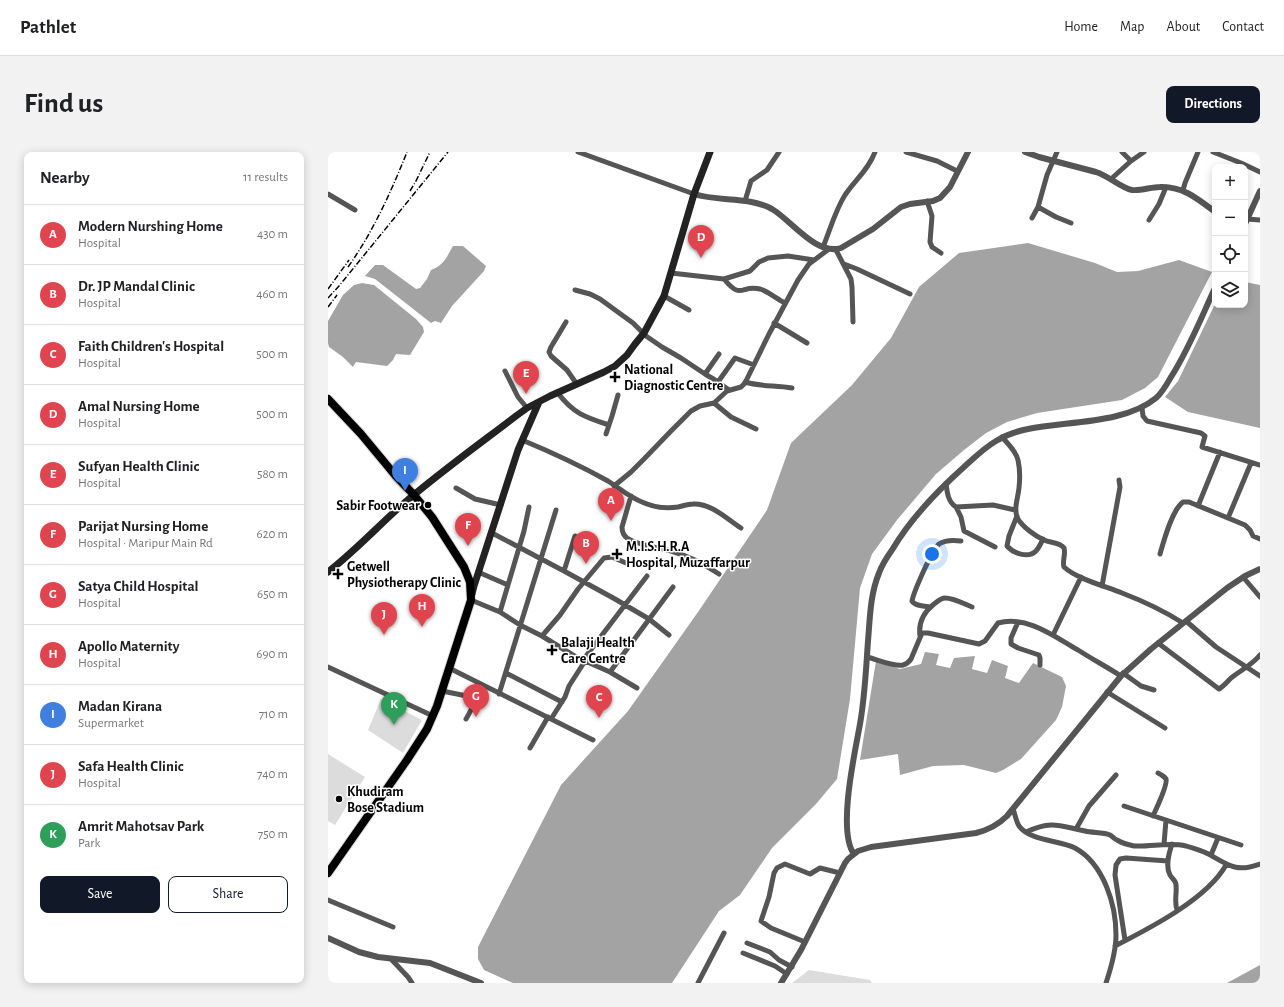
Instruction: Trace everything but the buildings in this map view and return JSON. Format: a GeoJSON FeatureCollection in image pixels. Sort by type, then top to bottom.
{"type":"FeatureCollection","features":[{"type":"Feature","properties":{"kind":"main road"},"geometry":{"type":"LineString","coordinates":[[328,572],[414,495],[527,408],[557,392],[604,372],[627,355],[644,333],[664,296],[694,194],[710,152]]}},
{"type":"Feature","properties":{"kind":"main road"},"geometry":{"type":"LineString","coordinates":[[328,399],[361,434],[432,517],[464,566],[470,582],[471,600]]}},
{"type":"Feature","properties":{"kind":"main road"},"geometry":{"type":"LineString","coordinates":[[328,873],[407,760],[427,729],[433,716],[516,456],[539,402]]}},
{"type":"Feature","properties":{"kind":"street"},"geometry":{"type":"LineString","coordinates":[[578,152],[694,194],[724,200],[756,203],[773,210],[803,235],[826,248],[836,250],[873,229],[901,207],[937,199],[944,194],[968,152]]}},
{"type":"Feature","properties":{"kind":"street"},"geometry":{"type":"LineString","coordinates":[[745,201],[751,181],[767,170],[779,152]]}},
{"type":"Feature","properties":{"kind":"street"},"geometry":{"type":"LineString","coordinates":[[614,486],[697,407],[714,403],[723,394],[729,390],[741,387],[745,382],[774,323],[798,280],[806,268],[826,248],[842,201],[857,179],[868,168],[875,152]]}},
{"type":"Feature","properties":{"kind":"street"},"geometry":{"type":"LineString","coordinates":[[906,152],[932,160],[957,171]]}},
{"type":"Feature","properties":{"kind":"street"},"geometry":{"type":"LineString","coordinates":[[1025,152],[1096,172],[1133,190],[1166,187],[1183,190],[1212,210]]}},
{"type":"Feature","properties":{"kind":"street"},"geometry":{"type":"LineString","coordinates":[[1032,218],[1038,207],[1047,175],[1057,152]]}},
{"type":"Feature","properties":{"kind":"street"},"geometry":{"type":"LineString","coordinates":[[1122,152],[1131,161]]}},
{"type":"Feature","properties":{"kind":"street"},"geometry":{"type":"LineString","coordinates":[[1112,179],[1131,161],[1144,152]]}},
{"type":"Feature","properties":{"kind":"street"},"geometry":{"type":"LineString","coordinates":[[1183,190],[1184,183],[1198,152]]}},
{"type":"Feature","properties":{"kind":"street"},"geometry":{"type":"LineString","coordinates":[[1213,152],[1260,172]]}},
{"type":"Feature","properties":{"kind":"street"},"geometry":{"type":"LineString","coordinates":[[1149,220],[1159,204],[1166,187]]}},
{"type":"Feature","properties":{"kind":"street"},"geometry":{"type":"LineString","coordinates":[[1248,217],[1260,191]]}},
{"type":"Feature","properties":{"kind":"street"},"geometry":{"type":"LineString","coordinates":[[328,194],[355,210]]}},
{"type":"Feature","properties":{"kind":"street"},"geometry":{"type":"LineString","coordinates":[[927,201],[932,216],[930,242],[932,247],[941,253]]}},
{"type":"Feature","properties":{"kind":"street"},"geometry":{"type":"LineString","coordinates":[[1038,207],[1071,223]]}},
{"type":"Feature","properties":{"kind":"street"},"geometry":{"type":"LineString","coordinates":[[1248,221],[1260,220]]}},
{"type":"Feature","properties":{"kind":"street"},"geometry":{"type":"LineString","coordinates":[[836,250],[851,279],[853,322]]}},
{"type":"Feature","properties":{"kind":"street"},"geometry":{"type":"LineString","coordinates":[[671,273],[724,279],[750,271],[759,262],[768,258],[788,256],[814,260]]}},
{"type":"Feature","properties":{"kind":"street"},"geometry":{"type":"LineString","coordinates":[[844,264],[910,294]]}},
{"type":"Feature","properties":{"kind":"street"},"geometry":{"type":"LineString","coordinates":[[724,279],[737,291],[753,289],[760,290],[785,303]]}},
{"type":"Feature","properties":{"kind":"street"},"geometry":{"type":"LineString","coordinates":[[576,290],[600,299],[633,323],[662,347],[729,390]]}},
{"type":"Feature","properties":{"kind":"street"},"geometry":{"type":"LineString","coordinates":[[854,854],[850,850],[848,843],[848,798],[863,706],[871,603],[879,573],[905,529],[946,483],[984,449],[1002,437],[1028,429],[1118,416],[1142,408],[1158,397],[1195,334],[1212,295]]}},
{"type":"Feature","properties":{"kind":"street"},"geometry":{"type":"LineString","coordinates":[[664,296],[689,310]]}},
{"type":"Feature","properties":{"kind":"street"},"geometry":{"type":"LineString","coordinates":[[566,322],[549,352],[551,356],[567,370],[576,384]]}},
{"type":"Feature","properties":{"kind":"street"},"geometry":{"type":"LineString","coordinates":[[774,323],[807,344]]}},
{"type":"Feature","properties":{"kind":"street"},"geometry":{"type":"LineString","coordinates":[[705,374],[719,354]]}},
{"type":"Feature","properties":{"kind":"street"},"geometry":{"type":"LineString","coordinates":[[718,382],[735,358],[754,365]]}},
{"type":"Feature","properties":{"kind":"street"},"geometry":{"type":"LineString","coordinates":[[505,371],[518,397],[527,408]]}},
{"type":"Feature","properties":{"kind":"street"},"geometry":{"type":"LineString","coordinates":[[745,382],[758,385],[792,388]]}},
{"type":"Feature","properties":{"kind":"street"},"geometry":{"type":"LineString","coordinates":[[557,392],[573,410],[588,418],[609,424]]}},
{"type":"Feature","properties":{"kind":"street"},"geometry":{"type":"LineString","coordinates":[[606,434],[618,395]]}},
{"type":"Feature","properties":{"kind":"street"},"geometry":{"type":"LineString","coordinates":[[714,403],[732,417],[756,429]]}},
{"type":"Feature","properties":{"kind":"street"},"geometry":{"type":"LineString","coordinates":[[1142,408],[1143,416],[1147,421],[1204,434],[1205,436],[1202,447],[1260,465]]}},
{"type":"Feature","properties":{"kind":"street"},"geometry":{"type":"LineString","coordinates":[[1002,437],[1014,452],[1018,460],[1020,483],[1016,510],[1017,516],[1026,527],[1043,539],[1063,547],[1064,567],[1081,577],[1123,593],[1184,622],[1216,647],[1260,676]]}},
{"type":"Feature","properties":{"kind":"street"},"geometry":{"type":"LineString","coordinates":[[522,440],[580,467],[642,502],[662,508],[693,504],[700,505],[716,511],[741,528]]}},
{"type":"Feature","properties":{"kind":"street"},"geometry":{"type":"LineString","coordinates":[[1198,506],[1220,452]]}},
{"type":"Feature","properties":{"kind":"street"},"geometry":{"type":"LineString","coordinates":[[1228,518],[1251,463]]}},
{"type":"Feature","properties":{"kind":"street"},"geometry":{"type":"LineString","coordinates":[[1102,586],[1120,487],[1119,480]]}},
{"type":"Feature","properties":{"kind":"street"},"geometry":{"type":"LineString","coordinates":[[946,483],[949,500],[956,507],[961,517],[964,531],[995,547]]}},
{"type":"Feature","properties":{"kind":"street"},"geometry":{"type":"LineString","coordinates":[[456,488],[475,499],[501,504]]}},
{"type":"Feature","properties":{"kind":"street"},"geometry":{"type":"LineString","coordinates":[[631,496],[622,527],[624,536],[630,540],[694,559],[719,574]]}},
{"type":"Feature","properties":{"kind":"street"},"geometry":{"type":"LineString","coordinates":[[1160,554],[1168,529],[1177,510],[1181,503],[1186,502],[1245,525],[1250,530],[1252,536],[1260,539]]}},
{"type":"Feature","properties":{"kind":"street"},"geometry":{"type":"LineString","coordinates":[[956,507],[994,505],[1016,510]]}},
{"type":"Feature","properties":{"kind":"street"},"geometry":{"type":"LineString","coordinates":[[500,612],[518,547],[524,531],[529,507]]}},
{"type":"Feature","properties":{"kind":"street"},"geometry":{"type":"LineString","coordinates":[[500,694],[556,510]]}},
{"type":"Feature","properties":{"kind":"street"},"geometry":{"type":"LineString","coordinates":[[1017,516],[1008,540],[1008,548],[1020,554],[1032,554],[1043,539]]}},
{"type":"Feature","properties":{"kind":"street"},"geometry":{"type":"LineString","coordinates":[[492,533],[564,571],[649,619],[669,635]]}},
{"type":"Feature","properties":{"kind":"street"},"geometry":{"type":"LineString","coordinates":[[564,571],[575,536]]}},
{"type":"Feature","properties":{"kind":"street"},"geometry":{"type":"LineString","coordinates":[[930,607],[914,604],[912,601],[932,553],[939,544],[950,541],[961,541]]}},
{"type":"Feature","properties":{"kind":"street"},"geometry":{"type":"LineString","coordinates":[[542,636],[560,616],[573,595],[604,558],[612,557],[626,563]]}},
{"type":"Feature","properties":{"kind":"street"},"geometry":{"type":"LineString","coordinates":[[781,983],[792,967],[848,859],[864,848],[983,832],[997,825],[1013,809],[1122,675],[1158,643],[1227,588],[1260,568]]}},
{"type":"Feature","properties":{"kind":"street"},"geometry":{"type":"LineString","coordinates":[[478,572],[508,585]]}},
{"type":"Feature","properties":{"kind":"street"},"geometry":{"type":"LineString","coordinates":[[530,748],[562,702],[584,660],[647,576]]}},
{"type":"Feature","properties":{"kind":"street"},"geometry":{"type":"LineString","coordinates":[[1052,635],[1081,577]]}},
{"type":"Feature","properties":{"kind":"street"},"geometry":{"type":"LineString","coordinates":[[1243,577],[1260,597]]}},
{"type":"Feature","properties":{"kind":"street"},"geometry":{"type":"LineString","coordinates":[[610,672],[673,587]]}},
{"type":"Feature","properties":{"kind":"street"},"geometry":{"type":"LineString","coordinates":[[920,636],[919,630],[921,621],[926,611],[944,598],[972,607]]}},
{"type":"Feature","properties":{"kind":"street"},"geometry":{"type":"LineString","coordinates":[[471,600],[500,612],[576,657],[610,672],[637,688]]}},
{"type":"Feature","properties":{"kind":"street"},"geometry":{"type":"LineString","coordinates":[[867,657],[897,665],[903,665],[911,659],[920,636],[924,632],[979,644],[985,641],[998,623],[1018,622],[1034,626],[1141,686],[1154,690]]}},
{"type":"Feature","properties":{"kind":"street"},"geometry":{"type":"LineString","coordinates":[[1018,622],[1011,638],[1011,644],[1039,655],[1040,664]]}},
{"type":"Feature","properties":{"kind":"street"},"geometry":{"type":"LineString","coordinates":[[1158,643],[1219,689],[1223,687],[1230,678],[1260,655]]}},
{"type":"Feature","properties":{"kind":"street"},"geometry":{"type":"LineString","coordinates":[[328,667],[433,716]]}},
{"type":"Feature","properties":{"kind":"street"},"geometry":{"type":"LineString","coordinates":[[449,668],[592,740]]}},
{"type":"Feature","properties":{"kind":"street"},"geometry":{"type":"LineString","coordinates":[[506,673],[562,702]]}},
{"type":"Feature","properties":{"kind":"street"},"geometry":{"type":"LineString","coordinates":[[442,691],[472,698],[473,705],[466,719]]}},
{"type":"Feature","properties":{"kind":"street"},"geometry":{"type":"LineString","coordinates":[[1107,692],[1164,728]]}},
{"type":"Feature","properties":{"kind":"street"},"geometry":{"type":"LineString","coordinates":[[1153,816],[1166,781],[1163,776],[1158,773]]}},
{"type":"Feature","properties":{"kind":"street"},"geometry":{"type":"LineString","coordinates":[[1076,829],[1089,806],[1116,775]]}},
{"type":"Feature","properties":{"kind":"street"},"geometry":{"type":"LineString","coordinates":[[1124,806],[1241,846]]}},
{"type":"Feature","properties":{"kind":"street"},"geometry":{"type":"LineString","coordinates":[[1013,809],[1019,825],[1026,832],[1037,837],[1075,848],[1095,866],[1103,880],[1111,902],[1116,928],[1115,946],[1106,983]]}},
{"type":"Feature","properties":{"kind":"street"},"geometry":{"type":"LineString","coordinates":[[1164,844],[1166,820]]}},
{"type":"Feature","properties":{"kind":"street"},"geometry":{"type":"LineString","coordinates":[[1026,832],[1041,826],[1058,825],[1109,835],[1121,842],[1134,846],[1164,844],[1185,846],[1211,855],[1226,865],[1240,869],[1260,864]]}},
{"type":"Feature","properties":{"kind":"street"},"geometry":{"type":"LineString","coordinates":[[1211,855],[1218,838]]}},
{"type":"Feature","properties":{"kind":"street"},"geometry":{"type":"LineString","coordinates":[[1172,844],[1168,861],[1169,874],[1174,879],[1176,885],[1175,900],[1177,910]]}},
{"type":"Feature","properties":{"kind":"street"},"geometry":{"type":"LineString","coordinates":[[1126,940],[1115,876],[1118,862],[1120,859],[1126,858],[1168,861]]}},
{"type":"Feature","properties":{"kind":"street"},"geometry":{"type":"LineString","coordinates":[[805,942],[763,924],[760,921],[769,897],[774,873],[777,868],[784,864],[810,874],[820,868],[840,873]]}},
{"type":"Feature","properties":{"kind":"street"},"geometry":{"type":"LineString","coordinates":[[1115,946],[1177,910],[1202,893],[1213,883],[1226,865]]}},
{"type":"Feature","properties":{"kind":"street"},"geometry":{"type":"LineString","coordinates":[[328,900],[393,927]]}},
{"type":"Feature","properties":{"kind":"street"},"geometry":{"type":"LineString","coordinates":[[698,983],[724,933]]}},
{"type":"Feature","properties":{"kind":"street"},"geometry":{"type":"LineString","coordinates":[[328,938],[359,952],[378,957],[430,962],[481,983]]}},
{"type":"Feature","properties":{"kind":"street"},"geometry":{"type":"LineString","coordinates":[[747,943],[770,952],[779,960],[792,967]]}},
{"type":"Feature","properties":{"kind":"street"},"geometry":{"type":"LineString","coordinates":[[743,953],[775,966],[788,974]]}},
{"type":"Feature","properties":{"kind":"street"},"geometry":{"type":"LineString","coordinates":[[391,959],[412,983]]}},
{"type":"Feature","properties":{"kind":"shaded area"},"geometry":{"type":"Polygon","coordinates":[[[1028,243],[1095,263],[1117,272],[1138,271],[1179,260],[1212,272],[1158,377],[1145,388],[1122,400],[1037,413],[1007,422],[986,433],[936,474],[897,520],[872,554],[860,588],[850,699],[837,779],[816,804],[772,848],[740,895],[719,911],[672,983],[513,983],[484,970],[478,959],[478,947],[561,785],[628,711],[698,612],[767,510],[791,443],[852,385],[891,338],[919,287],[959,253],[1028,243]]]}},
{"type":"Feature","properties":{"kind":"shaded area"},"geometry":{"type":"Polygon","coordinates":[[[453,246],[463,246],[486,266],[484,271],[452,306],[441,323],[435,321],[431,323],[375,279],[365,276],[375,265],[383,265],[416,289],[420,288],[427,279],[431,270],[442,263],[453,246]]]}},
{"type":"Feature","properties":{"kind":"shaded area"},"geometry":{"type":"Polygon","coordinates":[[[362,283],[374,285],[416,319],[423,327],[424,332],[410,355],[396,354],[387,366],[356,362],[353,367],[343,357],[329,347],[328,321],[343,295],[354,285],[362,283]]]}},
{"type":"Feature","properties":{"kind":"shaded area"},"geometry":{"type":"Polygon","coordinates":[[[1248,283],[1260,285],[1260,428],[1188,412],[1165,397],[1178,381],[1213,308],[1248,308],[1248,283]]]}},
{"type":"Feature","properties":{"kind":"shaded area"},"geometry":{"type":"Polygon","coordinates":[[[925,652],[939,654],[936,665],[950,668],[954,658],[975,656],[972,669],[987,673],[992,660],[1008,666],[1005,678],[1019,683],[1033,663],[1062,677],[1066,686],[1062,707],[1056,720],[1021,759],[996,773],[964,765],[933,766],[900,775],[898,754],[860,760],[876,661],[900,669],[921,664],[925,652]]]}},
{"type":"Feature","properties":{"kind":"shaded area"},"geometry":{"type":"Polygon","coordinates":[[[381,699],[422,720],[403,753],[368,730],[381,699]]]}},
{"type":"Feature","properties":{"kind":"shaded area","name":"Khudiram Bose Stadium"},"geometry":{"type":"Polygon","coordinates":[[[328,754],[365,777],[335,825],[328,821],[328,754]]]}},
{"type":"Feature","properties":{"kind":"shaded area"},"geometry":{"type":"Polygon","coordinates":[[[1260,965],[1260,983],[1227,983],[1260,965]]]}},
{"type":"Feature","properties":{"kind":"shaded area"},"geometry":{"type":"Polygon","coordinates":[[[809,970],[870,980],[872,983],[792,983],[809,970]]]}},
{"type":"Feature","properties":{"kind":"railway"},"geometry":{"type":"LineString","coordinates":[[348,267],[366,240],[381,211],[407,152]]}},
{"type":"Feature","properties":{"kind":"railway"},"geometry":{"type":"LineString","coordinates":[[410,191],[430,152]]}},
{"type":"Feature","properties":{"kind":"railway"},"geometry":{"type":"LineString","coordinates":[[328,298],[448,152]]}},
{"type":"Feature","properties":{"kind":"railway"},"geometry":{"type":"LineString","coordinates":[[328,289],[349,260]]}},
{"type":"Feature","properties":{"kind":"railway"},"geometry":{"type":"LineString","coordinates":[[328,307],[337,295]]}},
{"type":"Feature","properties":{"kind":"place","name":"Amal Nursing Home"},"geometry":{"type":"Point","coordinates":[701,258]}},
{"type":"Feature","properties":{"kind":"place","name":"National Diagnostic Centre"},"geometry":{"type":"Point","coordinates":[615,377]}},
{"type":"Feature","properties":{"kind":"place","name":"Sufyan Health Clinic"},"geometry":{"type":"Point","coordinates":[526,394]}},
{"type":"Feature","properties":{"kind":"place","name":"Madan Kirana"},"geometry":{"type":"Point","coordinates":[405,491]}},
{"type":"Feature","properties":{"kind":"place","name":"Sabir Footwear"},"geometry":{"type":"Point","coordinates":[428,505]}},
{"type":"Feature","properties":{"kind":"place","name":"Modern Nurshing Home"},"geometry":{"type":"Point","coordinates":[611,521]}},
{"type":"Feature","properties":{"kind":"place","name":"Parijat Nursing Home"},"geometry":{"type":"Point","coordinates":[468,546]}},
{"type":"Feature","properties":{"kind":"place","name":"M.I.S.H.R.A Hospital, Muzaffarpur"},"geometry":{"type":"Point","coordinates":[617,554]}},
{"type":"Feature","properties":{"kind":"place","name":"Dr. JP Mandal Clinic"},"geometry":{"type":"Point","coordinates":[586,564]}},
{"type":"Feature","properties":{"kind":"place","name":"Getwell Physiotherapy Clinic"},"geometry":{"type":"Point","coordinates":[338,574]}},
{"type":"Feature","properties":{"kind":"place","name":"Apollo Maternity"},"geometry":{"type":"Point","coordinates":[422,627]}},
{"type":"Feature","properties":{"kind":"place","name":"Safa Health Clinic"},"geometry":{"type":"Point","coordinates":[384,635]}},
{"type":"Feature","properties":{"kind":"place","name":"Balaji Health Care Centre"},"geometry":{"type":"Point","coordinates":[552,650]}},
{"type":"Feature","properties":{"kind":"place","name":"Satya Child Hospital"},"geometry":{"type":"Point","coordinates":[476,717]}},
{"type":"Feature","properties":{"kind":"place","name":"Faith Children's Hospital"},"geometry":{"type":"Point","coordinates":[599,718]}},
{"type":"Feature","properties":{"kind":"place","name":"Amrit Mahotsav Park"},"geometry":{"type":"Point","coordinates":[394,725]}},
{"type":"Feature","properties":{"kind":"place","name":"Khudiram Bose Stadium"},"geometry":{"type":"Point","coordinates":[339,799]}}]}
